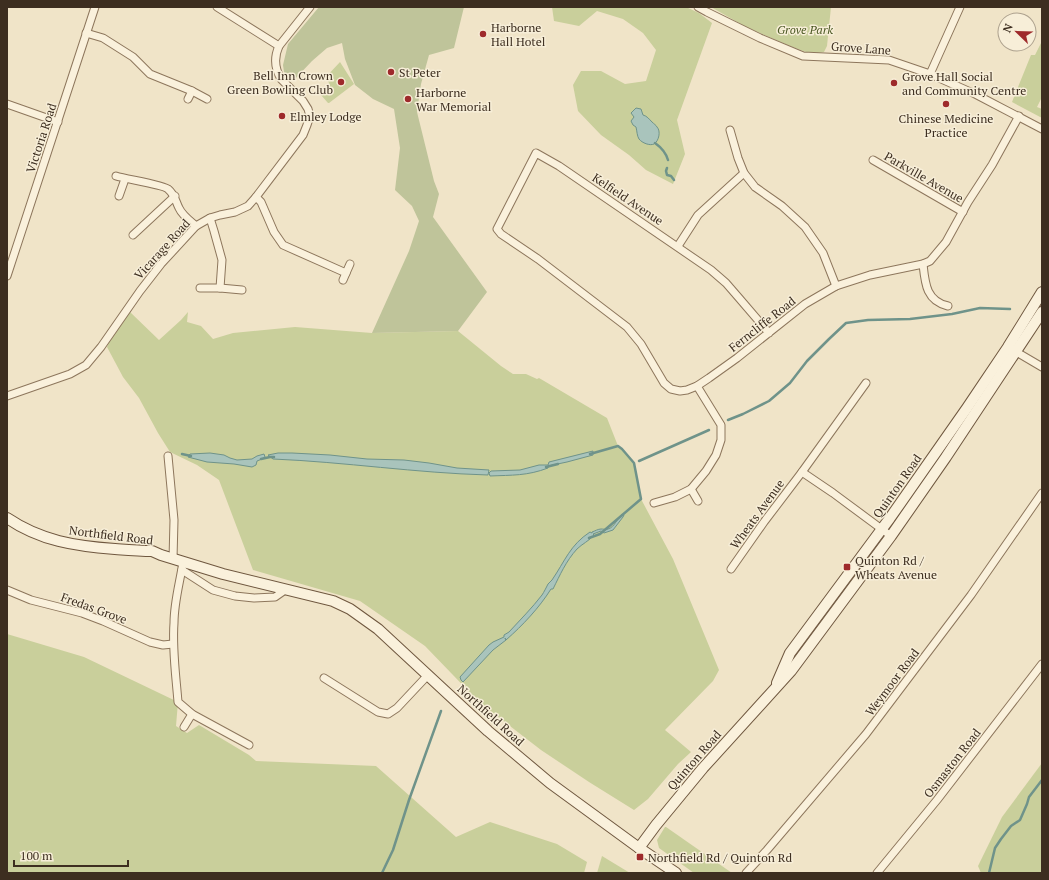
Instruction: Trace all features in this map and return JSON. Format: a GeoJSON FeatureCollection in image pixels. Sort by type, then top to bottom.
{"type":"FeatureCollection","features":[{"type":"Feature","properties":{"kind":"street","name":"Victoria Road"},"geometry":{"type":"LineString","coordinates":[[7,276],[95,7]]}},
{"type":"Feature","properties":{"kind":"street"},"geometry":{"type":"LineString","coordinates":[[217,7],[279,46],[310,7]]}},
{"type":"Feature","properties":{"kind":"street","name":"Grove Lane"},"geometry":{"type":"LineString","coordinates":[[698,7],[760,38],[803,56],[889,60],[930,74],[1042,128]]}},
{"type":"Feature","properties":{"kind":"street"},"geometry":{"type":"LineString","coordinates":[[930,74],[960,7]]}},
{"type":"Feature","properties":{"kind":"street"},"geometry":{"type":"LineString","coordinates":[[86,33],[103,38],[133,57],[150,74],[192,91],[207,99]]}},
{"type":"Feature","properties":{"kind":"street","name":"Vicarage Road"},"geometry":{"type":"LineString","coordinates":[[7,396],[70,374],[86,364],[101,347],[140,290],[161,264],[196,226],[210,218],[235,212],[248,206],[256,197],[303,135],[310,116],[303,101],[278,75],[275,58],[279,46]]}},
{"type":"Feature","properties":{"kind":"street"},"geometry":{"type":"LineString","coordinates":[[188,99],[192,91]]}},
{"type":"Feature","properties":{"kind":"street"},"geometry":{"type":"LineString","coordinates":[[7,104],[58,122]]}},
{"type":"Feature","properties":{"kind":"street","name":"Ferncliffe Road"},"geometry":{"type":"LineString","coordinates":[[501,234],[538,259],[627,327],[641,344],[664,383],[671,388],[680,391],[687,390],[697,386],[737,358],[805,304],[836,286],[870,275],[930,261],[946,242],[968,202],[992,165],[1019,116]]}},
{"type":"Feature","properties":{"kind":"street"},"geometry":{"type":"LineString","coordinates":[[730,130],[744,173],[755,187],[782,206],[805,227],[823,253],[836,286]]}},
{"type":"Feature","properties":{"kind":"street","name":"Kelfield Avenue"},"geometry":{"type":"LineString","coordinates":[[501,234],[497,229],[536,153],[559,166],[711,270],[726,283],[769,333]]}},
{"type":"Feature","properties":{"kind":"street","name":"Parkville Avenue"},"geometry":{"type":"LineString","coordinates":[[873,160],[963,212]]}},
{"type":"Feature","properties":{"kind":"street"},"geometry":{"type":"LineString","coordinates":[[678,246],[698,215],[744,173]]}},
{"type":"Feature","properties":{"kind":"street"},"geometry":{"type":"LineString","coordinates":[[116,176],[167,187],[174,196],[179,209],[185,217],[196,226]]}},
{"type":"Feature","properties":{"kind":"street"},"geometry":{"type":"LineString","coordinates":[[119,196],[125,179]]}},
{"type":"Feature","properties":{"kind":"street"},"geometry":{"type":"LineString","coordinates":[[134,235],[174,196]]}},
{"type":"Feature","properties":{"kind":"street"},"geometry":{"type":"LineString","coordinates":[[256,197],[261,202],[274,232],[283,245],[346,272]]}},
{"type":"Feature","properties":{"kind":"street"},"geometry":{"type":"LineString","coordinates":[[210,218],[222,260],[220,288]]}},
{"type":"Feature","properties":{"kind":"street"},"geometry":{"type":"LineString","coordinates":[[343,280],[350,264]]}},
{"type":"Feature","properties":{"kind":"street"},"geometry":{"type":"LineString","coordinates":[[922,264],[927,289],[938,307],[948,306]]}},
{"type":"Feature","properties":{"kind":"street"},"geometry":{"type":"LineString","coordinates":[[200,288],[242,290]]}},
{"type":"Feature","properties":{"kind":"street","name":"Quinton Road"},"geometry":{"type":"LineString","coordinates":[[639,848],[703,768],[791,671],[891,536],[946,458],[1012,349],[1042,292]]}},
{"type":"Feature","properties":{"kind":"street","name":"Quinton Road"},"geometry":{"type":"LineString","coordinates":[[773,692],[790,653],[882,530],[967,408],[1042,312]]}},
{"type":"Feature","properties":{"kind":"street"},"geometry":{"type":"LineString","coordinates":[[1012,349],[1042,367]]}},
{"type":"Feature","properties":{"kind":"street","name":"Wheats Avenue"},"geometry":{"type":"LineString","coordinates":[[731,568],[866,383]]}},
{"type":"Feature","properties":{"kind":"street"},"geometry":{"type":"LineString","coordinates":[[654,503],[675,497],[691,489],[706,471],[716,454],[721,440],[721,425],[697,386]]}},
{"type":"Feature","properties":{"kind":"street"},"geometry":{"type":"LineString","coordinates":[[168,456],[179,564],[173,644],[178,702],[192,714],[249,745]]}},
{"type":"Feature","properties":{"kind":"street"},"geometry":{"type":"LineString","coordinates":[[802,472],[891,536]]}},
{"type":"Feature","properties":{"kind":"street"},"geometry":{"type":"LineString","coordinates":[[691,489],[698,501]]}},
{"type":"Feature","properties":{"kind":"street","name":"Weymoor Road"},"geometry":{"type":"LineString","coordinates":[[746,873],[866,734],[971,595],[1042,493]]}},
{"type":"Feature","properties":{"kind":"street","name":"Northfield Road"},"geometry":{"type":"LineString","coordinates":[[7,518],[36,534],[55,540],[82,546],[152,551],[179,564],[213,590],[235,596],[254,598],[275,597],[285,590]]}},
{"type":"Feature","properties":{"kind":"street","name":"Northfield Road"},"geometry":{"type":"LineString","coordinates":[[179,564],[333,600],[350,609],[378,629],[488,731],[550,783],[676,873]]}},
{"type":"Feature","properties":{"kind":"street","name":"Fredas Grove"},"geometry":{"type":"LineString","coordinates":[[7,590],[31,600],[82,613],[150,642],[163,645],[173,644]]}},
{"type":"Feature","properties":{"kind":"street","name":"Osmaston Road"},"geometry":{"type":"LineString","coordinates":[[876,873],[938,800],[1042,664]]}},
{"type":"Feature","properties":{"kind":"street"},"geometry":{"type":"LineString","coordinates":[[324,678],[378,712],[388,714],[397,708],[428,675]]}},
{"type":"Feature","properties":{"kind":"street"},"geometry":{"type":"LineString","coordinates":[[184,727],[192,714]]}},
{"type":"Feature","properties":{"kind":"green space"},"geometry":{"type":"Polygon","coordinates":[[[319,7],[464,7],[454,48],[429,55],[421,84],[417,112],[434,181],[439,194],[433,217],[487,292],[458,331],[372,333],[409,251],[419,221],[412,206],[395,190],[400,148],[394,109],[373,99],[355,85],[345,59],[342,43],[327,48],[293,81],[284,72],[283,65],[288,44],[319,7]]]}},
{"type":"Feature","properties":{"kind":"green space"},"geometry":{"type":"Polygon","coordinates":[[[552,7],[686,7],[699,13],[712,23],[677,120],[685,154],[673,184],[646,170],[629,155],[601,135],[578,111],[573,85],[581,71],[601,71],[625,84],[646,81],[656,50],[643,33],[623,19],[597,11],[579,26],[554,21],[552,7]]]}},
{"type":"Feature","properties":{"kind":"green space","name":"Grove Park"},"geometry":{"type":"Polygon","coordinates":[[[711,7],[831,7],[827,46],[824,52],[806,52],[746,27],[711,7]]]}},
{"type":"Feature","properties":{"kind":"green space"},"geometry":{"type":"Polygon","coordinates":[[[1042,41],[1042,97],[1037,107],[1042,109],[1042,118],[1012,102],[1031,55],[1035,55],[1042,41]]]}},
{"type":"Feature","properties":{"kind":"green space","name":"Bell Inn Crown Green Bowling Club"},"geometry":{"type":"Polygon","coordinates":[[[340,62],[354,84],[328,103],[321,95],[329,83],[326,77],[340,62]]]}},
{"type":"Feature","properties":{"kind":"green space"},"geometry":{"type":"Polygon","coordinates":[[[130,312],[159,340],[188,312],[187,322],[201,326],[213,339],[233,333],[295,327],[372,333],[458,331],[513,374],[526,374],[537,379],[539,378],[607,418],[618,446],[634,463],[641,499],[673,559],[719,670],[713,681],[665,730],[691,752],[678,764],[648,799],[634,810],[541,750],[480,703],[425,646],[360,601],[253,570],[219,480],[197,465],[170,452],[139,398],[123,377],[107,347],[110,340],[130,312]]]}},
{"type":"Feature","properties":{"kind":"green space"},"geometry":{"type":"Polygon","coordinates":[[[7,634],[84,657],[178,702],[176,726],[187,733],[199,725],[249,755],[256,761],[376,766],[456,837],[490,822],[557,844],[587,862],[584,873],[7,873],[7,634]]]}},
{"type":"Feature","properties":{"kind":"green space"},"geometry":{"type":"Polygon","coordinates":[[[1042,763],[1042,873],[981,873],[978,866],[1002,817],[1042,763]]]}},
{"type":"Feature","properties":{"kind":"green space"},"geometry":{"type":"Polygon","coordinates":[[[665,827],[732,873],[694,873],[659,848],[657,840],[665,827]]]}},
{"type":"Feature","properties":{"kind":"green space"},"geometry":{"type":"Polygon","coordinates":[[[602,856],[630,873],[597,873],[602,856]]]}},
{"type":"Feature","properties":{"kind":"water"},"geometry":{"type":"Polygon","coordinates":[[[636,108],[641,109],[643,115],[646,116],[658,129],[659,133],[656,143],[650,145],[646,144],[638,138],[636,127],[631,121],[634,117],[631,113],[636,108]]]}},
{"type":"Feature","properties":{"kind":"water"},"geometry":{"type":"Polygon","coordinates":[[[593,451],[593,455],[519,475],[490,476],[489,473],[491,471],[520,470],[539,465],[548,465],[549,462],[593,451]]]}},
{"type":"Feature","properties":{"kind":"water"},"geometry":{"type":"Polygon","coordinates":[[[210,453],[224,455],[237,460],[252,459],[264,454],[265,457],[257,461],[256,465],[252,467],[207,462],[188,457],[190,454],[210,453]]]}},
{"type":"Feature","properties":{"kind":"water"},"geometry":{"type":"Polygon","coordinates":[[[278,453],[404,460],[457,468],[489,470],[488,475],[461,474],[327,462],[273,459],[268,455],[278,453]]]}},
{"type":"Feature","properties":{"kind":"water"},"geometry":{"type":"Polygon","coordinates":[[[622,514],[624,515],[613,530],[604,533],[601,531],[593,534],[594,535],[592,537],[577,549],[566,563],[553,589],[551,589],[530,616],[506,640],[493,650],[463,682],[461,680],[460,677],[489,645],[504,637],[504,635],[509,632],[534,605],[577,542],[590,532],[592,533],[599,529],[610,528],[622,514]]]}},
{"type":"Feature","properties":{"kind":"waterway"},"geometry":{"type":"LineString","coordinates":[[655,143],[660,147],[668,160]]}},
{"type":"Feature","properties":{"kind":"waterway"},"geometry":{"type":"LineString","coordinates":[[667,168],[667,175],[671,176],[674,180]]}},
{"type":"Feature","properties":{"kind":"waterway"},"geometry":{"type":"LineString","coordinates":[[728,420],[769,401],[790,383],[807,361],[846,323],[868,320],[910,319],[952,314],[980,308],[1010,309]]}},
{"type":"Feature","properties":{"kind":"waterway"},"geometry":{"type":"LineString","coordinates":[[639,461],[709,430]]}},
{"type":"Feature","properties":{"kind":"waterway"},"geometry":{"type":"LineString","coordinates":[[589,538],[600,534],[641,499],[634,463],[622,449],[618,446],[590,454]]}},
{"type":"Feature","properties":{"kind":"waterway"},"geometry":{"type":"LineString","coordinates":[[182,454],[191,456]]}},
{"type":"Feature","properties":{"kind":"waterway"},"geometry":{"type":"LineString","coordinates":[[261,459],[274,457]]}},
{"type":"Feature","properties":{"kind":"waterway"},"geometry":{"type":"LineString","coordinates":[[546,467],[558,464]]}},
{"type":"Feature","properties":{"kind":"waterway"},"geometry":{"type":"LineString","coordinates":[[382,873],[393,850],[441,711]]}},
{"type":"Feature","properties":{"kind":"waterway"},"geometry":{"type":"LineString","coordinates":[[989,873],[995,848],[1011,826],[1020,820],[1029,797],[1042,780]]}},
{"type":"Feature","properties":{"kind":"place","name":"Harborne Hall Hotel"},"geometry":{"type":"Point","coordinates":[483,34]}},
{"type":"Feature","properties":{"kind":"place","name":"St Peter"},"geometry":{"type":"Point","coordinates":[391,72]}},
{"type":"Feature","properties":{"kind":"place","name":"Bell Inn Crown Green Bowling Club"},"geometry":{"type":"Point","coordinates":[341,82]}},
{"type":"Feature","properties":{"kind":"place","name":"Grove Hall Social and Community Centre"},"geometry":{"type":"Point","coordinates":[894,83]}},
{"type":"Feature","properties":{"kind":"place","name":"Harborne War Memorial"},"geometry":{"type":"Point","coordinates":[408,99]}},
{"type":"Feature","properties":{"kind":"place","name":"Chinese Medicine Practice"},"geometry":{"type":"Point","coordinates":[946,104]}},
{"type":"Feature","properties":{"kind":"place","name":"Elmley Lodge"},"geometry":{"type":"Point","coordinates":[282,116]}},
{"type":"Feature","properties":{"kind":"place","name":"Quinton Rd / Wheats Avenue"},"geometry":{"type":"Point","coordinates":[847,567]}},
{"type":"Feature","properties":{"kind":"place","name":"Northfield Rd / Quinton Rd"},"geometry":{"type":"Point","coordinates":[640,857]}}]}
